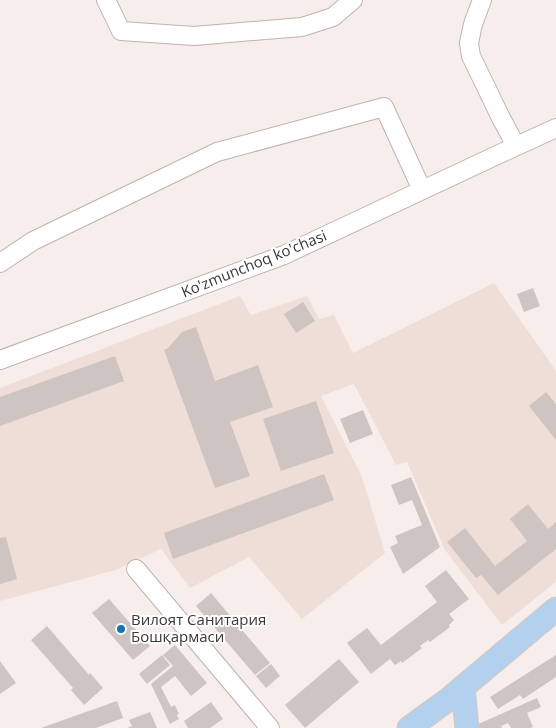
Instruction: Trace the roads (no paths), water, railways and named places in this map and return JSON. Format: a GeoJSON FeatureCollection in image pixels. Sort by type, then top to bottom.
{"type":"FeatureCollection","features":[{"type":"Feature","properties":{"kind":"main road"},"geometry":{"type":"LineString","coordinates":[[409,728],[456,693],[556,609]]}},
{"type":"Feature","properties":{"kind":"main road"},"geometry":{"type":"LineString","coordinates":[[453,728],[456,693]]}},
{"type":"Feature","properties":{"kind":"main road"},"geometry":{"type":"LineString","coordinates":[[456,693],[467,728]]}},
{"type":"Feature","properties":{"kind":"street"},"geometry":{"type":"LineString","coordinates":[[106,0],[121,31],[194,36],[302,27],[333,17],[353,0]]}},
{"type":"Feature","properties":{"kind":"street"},"geometry":{"type":"LineString","coordinates":[[482,0],[473,24],[469,43],[471,56],[516,146]]}},
{"type":"Feature","properties":{"kind":"street"},"geometry":{"type":"LineString","coordinates":[[0,263],[33,240],[217,152],[384,107],[422,190]]}},
{"type":"Feature","properties":{"kind":"street","name":"Ko'zmunchoq ko'chasi"},"geometry":{"type":"LineString","coordinates":[[0,360],[284,255],[556,128]]}},
{"type":"Feature","properties":{"kind":"street"},"geometry":{"type":"LineString","coordinates":[[136,569],[270,728]]}},
{"type":"Feature","properties":{"kind":"place","name":"Вилоят Санитария Бошқармаси"},"geometry":{"type":"Point","coordinates":[121,629]}}]}
